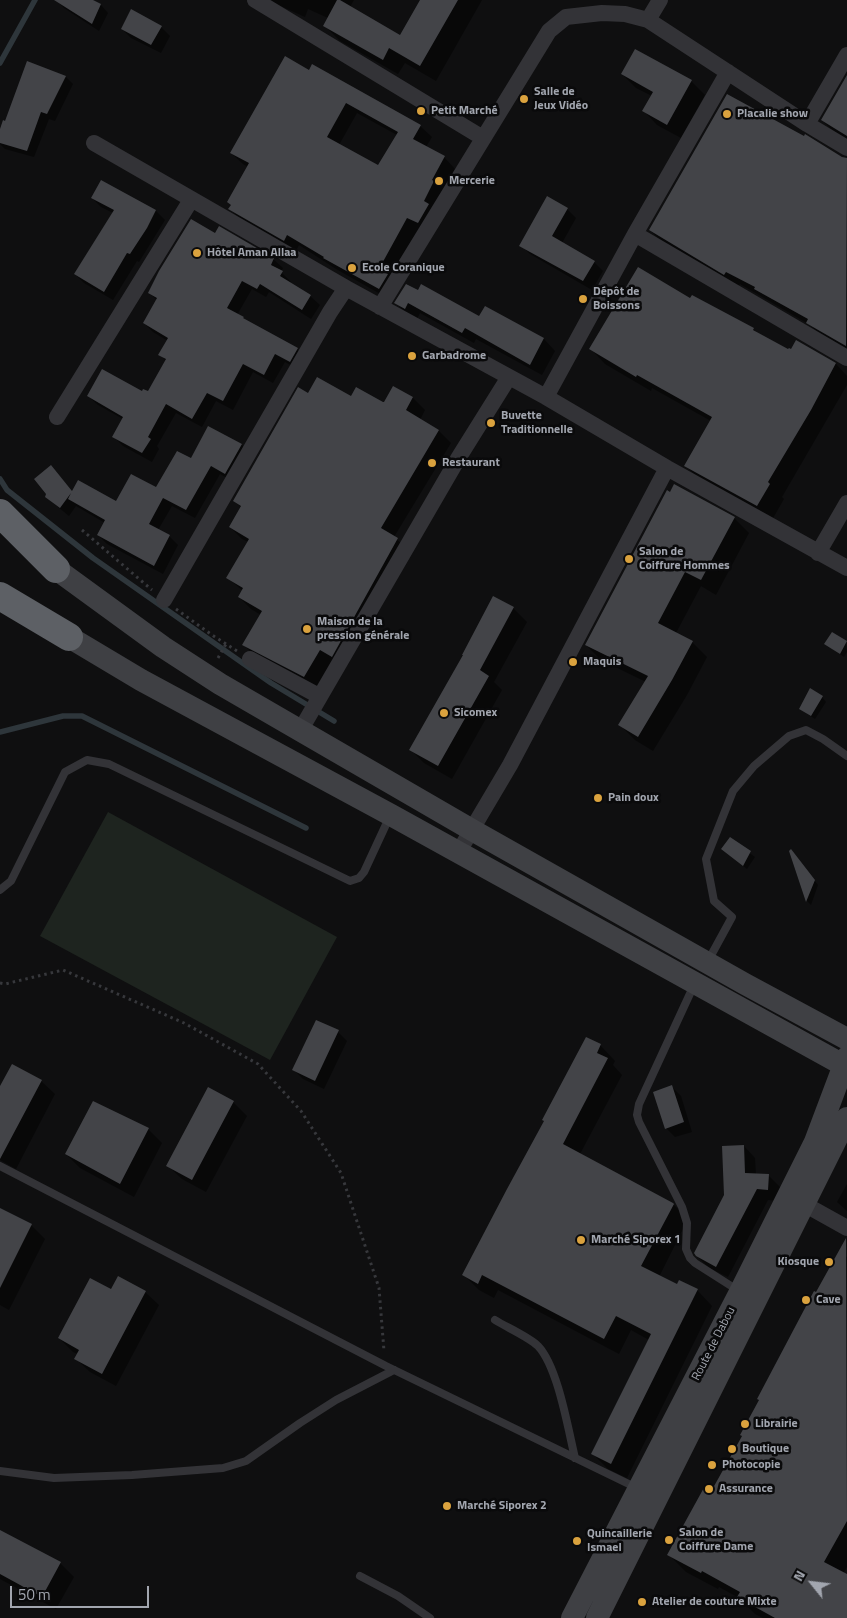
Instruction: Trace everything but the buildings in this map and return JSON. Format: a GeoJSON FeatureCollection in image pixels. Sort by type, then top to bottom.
{"type":"FeatureCollection","features":[{"type":"Feature","properties":{"kind":"highway"},"geometry":{"type":"LineString","coordinates":[[0,513],[56,569]]}},
{"type":"Feature","properties":{"kind":"highway"},"geometry":{"type":"LineString","coordinates":[[0,596],[69,637]]}},
{"type":"Feature","properties":{"kind":"highway"},"geometry":{"type":"LineString","coordinates":[[0,619],[69,637]]}},
{"type":"Feature","properties":{"kind":"main road"},"geometry":{"type":"LineString","coordinates":[[56,569],[162,647],[220,684],[303,726],[472,830],[847,1040]]}},
{"type":"Feature","properties":{"kind":"main road"},"geometry":{"type":"LineString","coordinates":[[69,637],[141,680],[391,815],[695,984],[846,1063]]}},
{"type":"Feature","properties":{"kind":"main road","name":"Route de Dabou"},"geometry":{"type":"LineString","coordinates":[[572,1618],[815,1142],[846,1063]]}},
{"type":"Feature","properties":{"kind":"main road","name":"Route de Dabou"},"geometry":{"type":"LineString","coordinates":[[598,1618],[847,1118]]}},
{"type":"Feature","properties":{"kind":"street"},"geometry":{"type":"LineString","coordinates":[[255,0],[483,138]]}},
{"type":"Feature","properties":{"kind":"street"},"geometry":{"type":"LineString","coordinates":[[648,20],[660,0]]}},
{"type":"Feature","properties":{"kind":"street"},"geometry":{"type":"LineString","coordinates":[[380,307],[549,32],[566,17],[602,13],[626,14],[648,20],[806,124],[847,148]]}},
{"type":"Feature","properties":{"kind":"street"},"geometry":{"type":"LineString","coordinates":[[806,124],[847,56]]}},
{"type":"Feature","properties":{"kind":"street"},"geometry":{"type":"LineString","coordinates":[[546,397],[634,234],[728,72]]}},
{"type":"Feature","properties":{"kind":"street"},"geometry":{"type":"LineString","coordinates":[[94,143],[346,288],[546,397],[667,468],[847,568]]}},
{"type":"Feature","properties":{"kind":"street"},"geometry":{"type":"LineString","coordinates":[[58,417],[191,200]]}},
{"type":"Feature","properties":{"kind":"street"},"geometry":{"type":"LineString","coordinates":[[634,234],[847,358]]}},
{"type":"Feature","properties":{"kind":"street"},"geometry":{"type":"LineString","coordinates":[[164,600],[330,312],[346,288]]}},
{"type":"Feature","properties":{"kind":"street"},"geometry":{"type":"LineString","coordinates":[[303,726],[459,457],[509,377]]}},
{"type":"Feature","properties":{"kind":"street"},"geometry":{"type":"LineString","coordinates":[[458,853],[510,765],[667,468]]}},
{"type":"Feature","properties":{"kind":"street"},"geometry":{"type":"LineString","coordinates":[[818,553],[847,503]]}},
{"type":"Feature","properties":{"kind":"street"},"geometry":{"type":"LineString","coordinates":[[250,659],[318,698]]}},
{"type":"Feature","properties":{"kind":"street"},"geometry":{"type":"LineString","coordinates":[[804,1204],[847,1228]]}},
{"type":"Feature","properties":{"kind":"lane"},"geometry":{"type":"LineString","coordinates":[[707,962],[732,917],[714,901],[706,859],[733,791],[754,766],[789,736],[806,730],[823,739],[847,756]]}},
{"type":"Feature","properties":{"kind":"lane"},"geometry":{"type":"LineString","coordinates":[[0,890],[11,881],[65,772],[87,760],[108,764],[350,881],[359,878],[364,872],[391,815]]}},
{"type":"Feature","properties":{"kind":"lane"},"geometry":{"type":"LineString","coordinates":[[695,984],[639,1104],[639,1122],[682,1207],[687,1223],[686,1249],[690,1258],[694,1263],[740,1292]]}},
{"type":"Feature","properties":{"kind":"lane"},"geometry":{"type":"LineString","coordinates":[[0,1166],[386,1366],[639,1488]]}},
{"type":"Feature","properties":{"kind":"lane"},"geometry":{"type":"LineString","coordinates":[[495,1320],[536,1344],[547,1358],[558,1390],[575,1458]]}},
{"type":"Feature","properties":{"kind":"lane"},"geometry":{"type":"LineString","coordinates":[[0,1471],[54,1478],[132,1475],[223,1468],[246,1461],[336,1400],[394,1370]]}},
{"type":"Feature","properties":{"kind":"lane"},"geometry":{"type":"LineString","coordinates":[[360,1576],[398,1596],[430,1618]]}},
{"type":"Feature","properties":{"kind":"path"},"geometry":{"type":"LineString","coordinates":[[82,530],[164,600],[212,635],[250,659]]}},
{"type":"Feature","properties":{"kind":"path"},"geometry":{"type":"LineString","coordinates":[[216,661],[226,644]]}},
{"type":"Feature","properties":{"kind":"path"},"geometry":{"type":"LineString","coordinates":[[0,983],[5,984],[63,970],[184,1023],[258,1064],[301,1111],[342,1172],[379,1288],[386,1366]]}},
{"type":"Feature","properties":{"kind":"shaded area"},"geometry":{"type":"Polygon","coordinates":[[[108,812],[337,937],[270,1060],[40,936],[108,812]]]}},
{"type":"Feature","properties":{"kind":"waterway"},"geometry":{"type":"LineString","coordinates":[[0,63],[35,0]]}},
{"type":"Feature","properties":{"kind":"waterway"},"geometry":{"type":"LineString","coordinates":[[0,479],[7,490],[93,558],[271,683],[334,721]]}},
{"type":"Feature","properties":{"kind":"waterway"},"geometry":{"type":"LineString","coordinates":[[0,732],[63,716],[82,716],[306,828]]}},
{"type":"Feature","properties":{"kind":"place","name":"Salle de Jeux Vidéo"},"geometry":{"type":"Point","coordinates":[524,99]}},
{"type":"Feature","properties":{"kind":"place","name":"Petit Marché"},"geometry":{"type":"Point","coordinates":[421,111]}},
{"type":"Feature","properties":{"kind":"place","name":"Placalie show"},"geometry":{"type":"Point","coordinates":[727,114]}},
{"type":"Feature","properties":{"kind":"place","name":"Mercerie"},"geometry":{"type":"Point","coordinates":[439,181]}},
{"type":"Feature","properties":{"kind":"place","name":"Hôtel Aman Allaa"},"geometry":{"type":"Point","coordinates":[197,253]}},
{"type":"Feature","properties":{"kind":"place","name":"Ecole Coranique"},"geometry":{"type":"Point","coordinates":[352,268]}},
{"type":"Feature","properties":{"kind":"place","name":"Dépôt de Boissons"},"geometry":{"type":"Point","coordinates":[583,299]}},
{"type":"Feature","properties":{"kind":"place","name":"Garbadrome"},"geometry":{"type":"Point","coordinates":[412,356]}},
{"type":"Feature","properties":{"kind":"place","name":"Buvette Traditionnelle"},"geometry":{"type":"Point","coordinates":[491,423]}},
{"type":"Feature","properties":{"kind":"place","name":"Restaurant"},"geometry":{"type":"Point","coordinates":[432,463]}},
{"type":"Feature","properties":{"kind":"place","name":"Salon de Coiffure Hommes"},"geometry":{"type":"Point","coordinates":[629,559]}},
{"type":"Feature","properties":{"kind":"place","name":"Maison de la pression générale"},"geometry":{"type":"Point","coordinates":[307,629]}},
{"type":"Feature","properties":{"kind":"place","name":"Maquis"},"geometry":{"type":"Point","coordinates":[573,662]}},
{"type":"Feature","properties":{"kind":"place","name":"Sicomex"},"geometry":{"type":"Point","coordinates":[444,713]}},
{"type":"Feature","properties":{"kind":"place","name":"Pain doux"},"geometry":{"type":"Point","coordinates":[598,798]}},
{"type":"Feature","properties":{"kind":"place","name":"Marché Siporex 1"},"geometry":{"type":"Point","coordinates":[581,1240]}},
{"type":"Feature","properties":{"kind":"place","name":"Kiosque"},"geometry":{"type":"Point","coordinates":[829,1262]}},
{"type":"Feature","properties":{"kind":"place","name":"Cave"},"geometry":{"type":"Point","coordinates":[806,1300]}},
{"type":"Feature","properties":{"kind":"place","name":"Librairie"},"geometry":{"type":"Point","coordinates":[745,1424]}},
{"type":"Feature","properties":{"kind":"place","name":"Boutique"},"geometry":{"type":"Point","coordinates":[732,1449]}},
{"type":"Feature","properties":{"kind":"place","name":"Photocopie"},"geometry":{"type":"Point","coordinates":[712,1465]}},
{"type":"Feature","properties":{"kind":"place","name":"Assurance"},"geometry":{"type":"Point","coordinates":[709,1489]}},
{"type":"Feature","properties":{"kind":"place","name":"Marché Siporex 2"},"geometry":{"type":"Point","coordinates":[447,1506]}},
{"type":"Feature","properties":{"kind":"place","name":"Salon de Coiffure Dame"},"geometry":{"type":"Point","coordinates":[669,1540]}},
{"type":"Feature","properties":{"kind":"place","name":"Quincaillerie Ismael"},"geometry":{"type":"Point","coordinates":[577,1541]}},
{"type":"Feature","properties":{"kind":"place","name":"Atelier de couture Mixte"},"geometry":{"type":"Point","coordinates":[642,1602]}}]}
